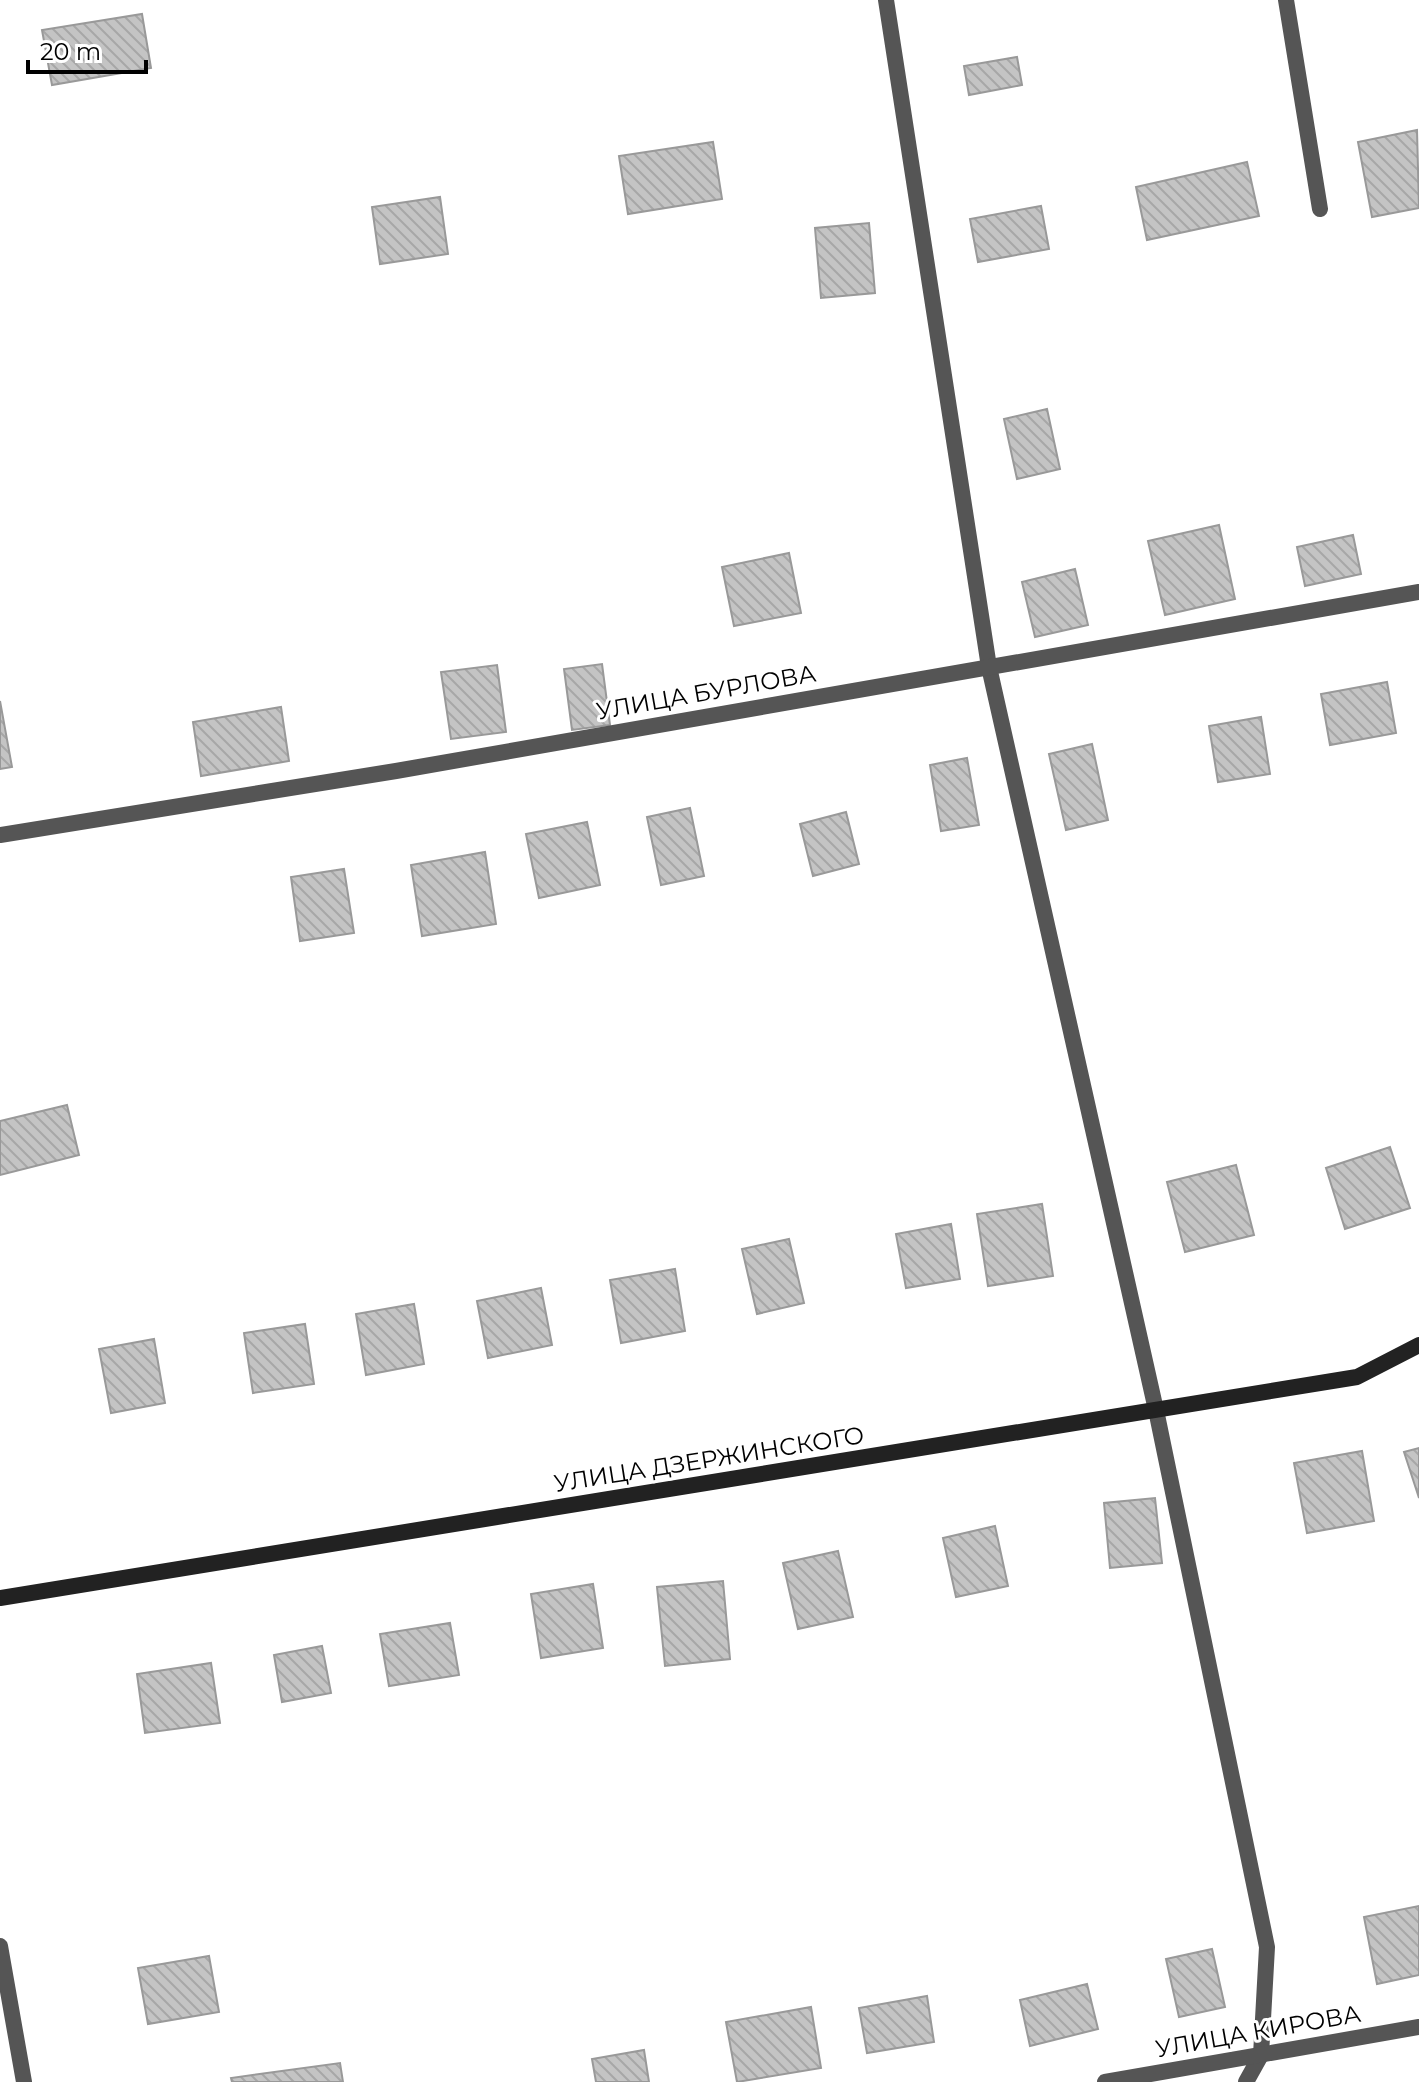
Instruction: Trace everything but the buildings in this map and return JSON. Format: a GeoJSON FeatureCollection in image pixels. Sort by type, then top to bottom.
{"type":"FeatureCollection","features":[{"type":"Feature","properties":{"kind":"street"},"geometry":{"type":"LineString","coordinates":[[886,0],[989,667],[1156,1410],[1267,1947],[1261,2055],[1246,2082]]}},
{"type":"Feature","properties":{"kind":"street"},"geometry":{"type":"LineString","coordinates":[[1286,0],[1320,209]]}},
{"type":"Feature","properties":{"kind":"street","name":"УЛИЦА БУРЛОВА"},"geometry":{"type":"LineString","coordinates":[[0,835],[396,771],[1419,592]]}},
{"type":"Feature","properties":{"kind":"street","name":"УЛИЦА ДЗЕРЖИНСКОГО"},"geometry":{"type":"LineString","coordinates":[[0,1598],[1357,1377],[1419,1345]]}},
{"type":"Feature","properties":{"kind":"street"},"geometry":{"type":"LineString","coordinates":[[0,1946],[24,2082]]}},
{"type":"Feature","properties":{"kind":"street","name":"УЛИЦА КИРОВА"},"geometry":{"type":"LineString","coordinates":[[1105,2082],[1419,2027]]}}]}
